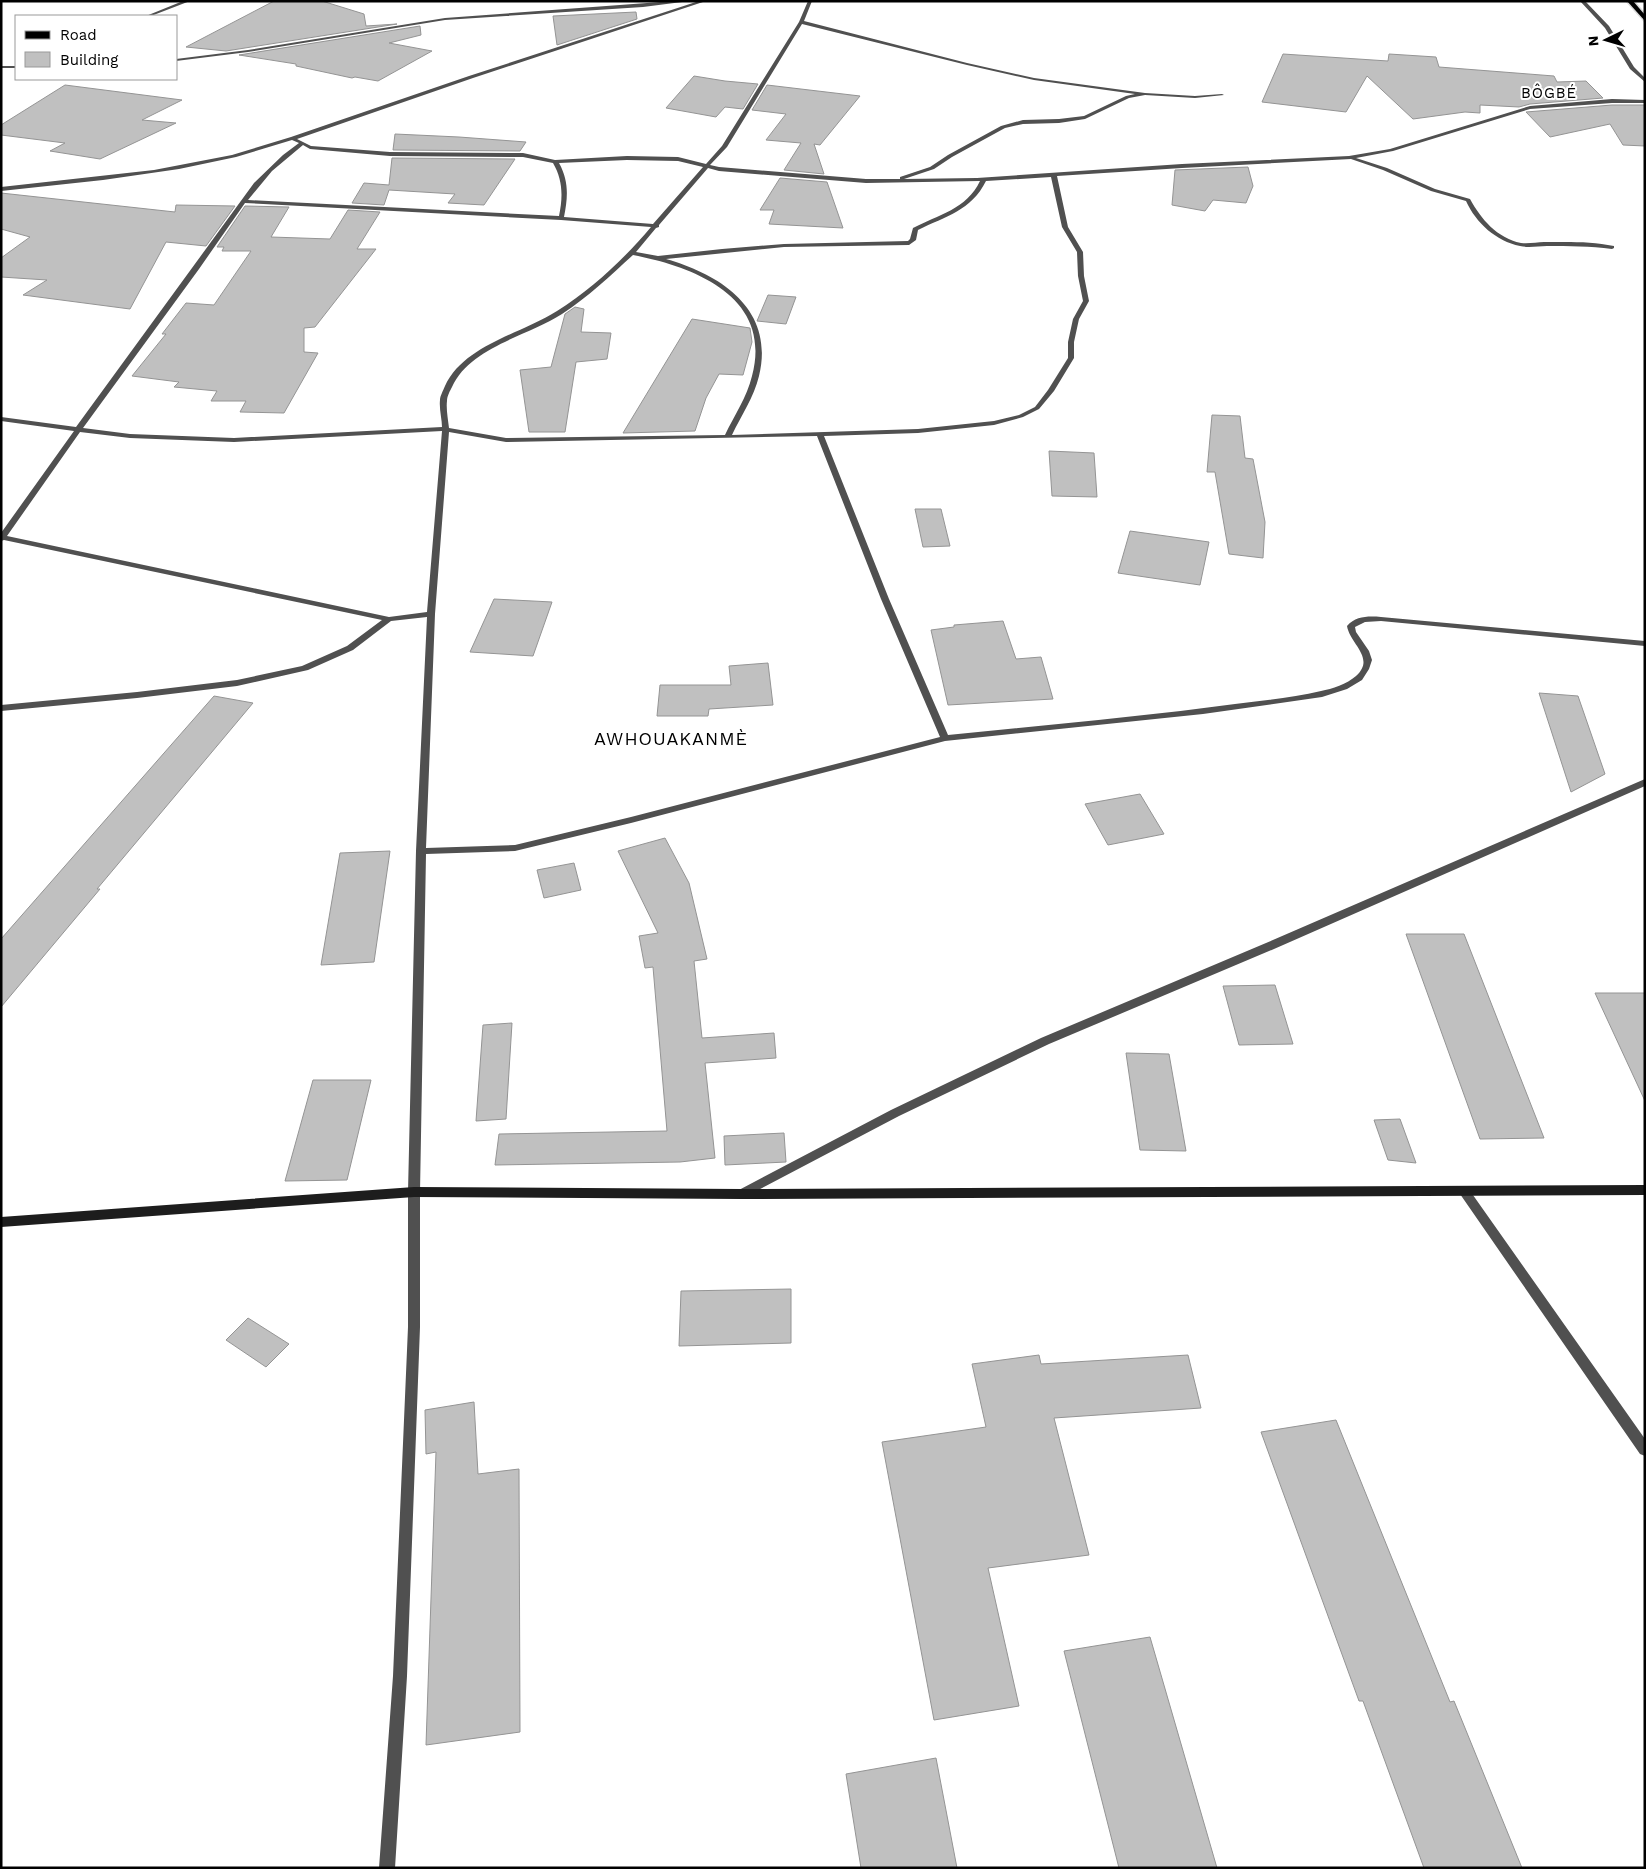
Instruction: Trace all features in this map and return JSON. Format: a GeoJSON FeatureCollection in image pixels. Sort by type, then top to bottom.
{"type":"FeatureCollection","features":[{"type":"Feature","properties":{"kind":"main road"},"geometry":{"type":"LineString","coordinates":[[1630,1],[1645,19]]}},
{"type":"Feature","properties":{"kind":"main road"},"geometry":{"type":"LineString","coordinates":[[1,1222],[414,1192],[742,1194],[1645,1190]]}},
{"type":"Feature","properties":{"kind":"street"},"geometry":{"type":"LineString","coordinates":[[151,15],[188,1]]}},
{"type":"Feature","properties":{"kind":"street"},"geometry":{"type":"LineString","coordinates":[[178,60],[248,51],[445,18],[643,6],[688,1]]}},
{"type":"Feature","properties":{"kind":"street"},"geometry":{"type":"LineString","coordinates":[[1,189],[140,175],[203,163],[294,139],[480,74],[704,1]]}},
{"type":"Feature","properties":{"kind":"street"},"geometry":{"type":"LineString","coordinates":[[387,1868],[400,1676],[414,1327],[414,1192],[421,851],[431,614],[446,429],[443,398],[453,377],[465,364],[501,341],[540,324],[560,312],[587,294],[632,254],[732,134],[801,22],[810,1]]}},
{"type":"Feature","properties":{"kind":"street"},"geometry":{"type":"LineString","coordinates":[[1582,1],[1607,27],[1632,68],[1645,81]]}},
{"type":"Feature","properties":{"kind":"street"},"geometry":{"type":"LineString","coordinates":[[801,22],[1034,79],[1145,94],[1195,97],[1222,94]]}},
{"type":"Feature","properties":{"kind":"street"},"geometry":{"type":"LineString","coordinates":[[1,68],[15,67]]}},
{"type":"Feature","properties":{"kind":"street"},"geometry":{"type":"LineString","coordinates":[[890,182],[932,168],[1003,126],[1023,122],[1059,121],[1086,116],[1128,97],[1145,94]]}},
{"type":"Feature","properties":{"kind":"street"},"geometry":{"type":"LineString","coordinates":[[294,139],[302,144],[321,148],[390,154],[523,156],[554,162],[656,158],[689,160],[706,166],[733,170],[890,182],[1054,176],[1182,166],[1350,158],[1391,150],[1530,108],[1612,101],[1645,102]]}},
{"type":"Feature","properties":{"kind":"street"},"geometry":{"type":"LineString","coordinates":[[302,144],[274,164],[244,201],[78,429],[2,538],[389,619],[431,614]]}},
{"type":"Feature","properties":{"kind":"street"},"geometry":{"type":"LineString","coordinates":[[1350,158],[1385,169],[1433,190],[1468,200],[1472,211],[1484,224],[1499,235],[1519,244],[1598,244],[1612,247]]}},
{"type":"Feature","properties":{"kind":"street"},"geometry":{"type":"LineString","coordinates":[[554,162],[562,173],[565,191],[561,218]]}},
{"type":"Feature","properties":{"kind":"street"},"geometry":{"type":"LineString","coordinates":[[1,419],[139,437],[234,440],[446,429],[506,440],[820,434],[918,431],[994,423],[1021,416],[1037,408],[1051,391],[1071,358],[1074,325],[1086,301],[1081,276],[1080,252],[1065,227],[1054,176]]}},
{"type":"Feature","properties":{"kind":"street"},"geometry":{"type":"LineString","coordinates":[[659,258],[712,250],[791,244],[834,242],[909,243],[913,240],[915,229],[971,203],[984,179]]}},
{"type":"Feature","properties":{"kind":"street"},"geometry":{"type":"LineString","coordinates":[[244,201],[561,218],[657,226]]}},
{"type":"Feature","properties":{"kind":"street"},"geometry":{"type":"LineString","coordinates":[[632,254],[659,258],[685,265],[729,289],[744,305],[751,320],[759,354],[755,376],[727,436]]}},
{"type":"Feature","properties":{"kind":"street"},"geometry":{"type":"LineString","coordinates":[[820,434],[885,599],[945,738]]}},
{"type":"Feature","properties":{"kind":"street"},"geometry":{"type":"LineString","coordinates":[[1,708],[237,683],[305,668],[350,648],[389,619]]}},
{"type":"Feature","properties":{"kind":"street"},"geometry":{"type":"LineString","coordinates":[[421,851],[515,848],[631,820],[945,738],[1203,711],[1322,694],[1344,687],[1359,678],[1365,669],[1368,660],[1365,651],[1352,632],[1351,626],[1356,621],[1364,619],[1381,619],[1645,644]]}},
{"type":"Feature","properties":{"kind":"street"},"geometry":{"type":"LineString","coordinates":[[742,1194],[895,1113],[1045,1041],[1270,946],[1645,782]]}},
{"type":"Feature","properties":{"kind":"street"},"geometry":{"type":"LineString","coordinates":[[1464,1191],[1645,1450]]}},
{"type":"Feature","properties":{"kind":"building"},"geometry":{"type":"Polygon","coordinates":[[[274,1],[322,1],[364,14],[366,26],[397,24],[226,51],[186,47],[274,1]]]}},
{"type":"Feature","properties":{"kind":"building"},"geometry":{"type":"Polygon","coordinates":[[[636,12],[637,19],[557,45],[553,16],[636,12]]]}},
{"type":"Feature","properties":{"kind":"building"},"geometry":{"type":"Polygon","coordinates":[[[420,26],[421,35],[389,43],[432,51],[378,81],[352,78],[296,66],[296,64],[239,55],[420,26]]]}},
{"type":"Feature","properties":{"kind":"building"},"geometry":{"type":"Polygon","coordinates":[[[1283,54],[1388,61],[1389,54],[1436,57],[1439,67],[1554,76],[1557,82],[1586,81],[1603,98],[1530,104],[1519,107],[1480,105],[1480,113],[1465,112],[1413,119],[1367,76],[1346,112],[1262,102],[1283,54]]]}},
{"type":"Feature","properties":{"kind":"building"},"geometry":{"type":"Polygon","coordinates":[[[694,76],[758,84],[743,109],[725,107],[716,117],[666,108],[694,76]]]}},
{"type":"Feature","properties":{"kind":"building"},"geometry":{"type":"Polygon","coordinates":[[[65,85],[182,100],[142,120],[176,123],[100,159],[50,151],[65,143],[1,135],[1,125],[65,85]]]}},
{"type":"Feature","properties":{"kind":"building"},"geometry":{"type":"Polygon","coordinates":[[[767,85],[860,96],[820,145],[814,144],[824,174],[784,170],[801,143],[766,140],[786,114],[752,110],[767,85]]]}},
{"type":"Feature","properties":{"kind":"building"},"geometry":{"type":"Polygon","coordinates":[[[1612,105],[1645,105],[1645,146],[1623,145],[1610,124],[1550,137],[1526,112],[1612,105]]]}},
{"type":"Feature","properties":{"kind":"building"},"geometry":{"type":"Polygon","coordinates":[[[395,134],[526,142],[520,151],[393,150],[395,134]]]}},
{"type":"Feature","properties":{"kind":"building"},"geometry":{"type":"Polygon","coordinates":[[[392,158],[515,159],[484,205],[448,203],[455,194],[389,190],[384,205],[352,203],[364,183],[389,185],[392,158]]]}},
{"type":"Feature","properties":{"kind":"building"},"geometry":{"type":"Polygon","coordinates":[[[1248,167],[1253,186],[1246,203],[1213,200],[1205,211],[1172,205],[1175,170],[1248,167]]]}},
{"type":"Feature","properties":{"kind":"building"},"geometry":{"type":"Polygon","coordinates":[[[780,178],[827,182],[843,228],[769,224],[774,210],[760,210],[780,178]]]}},
{"type":"Feature","properties":{"kind":"building"},"geometry":{"type":"Polygon","coordinates":[[[1,193],[175,212],[176,205],[235,206],[206,246],[166,242],[130,309],[23,295],[47,280],[1,277],[1,258],[30,237],[1,229],[1,193]]]}},
{"type":"Feature","properties":{"kind":"building"},"geometry":{"type":"Polygon","coordinates":[[[245,206],[289,207],[271,237],[330,239],[348,210],[380,212],[357,249],[376,249],[315,327],[304,328],[304,352],[318,353],[284,413],[240,412],[246,401],[211,401],[217,391],[174,387],[179,382],[132,376],[166,334],[162,334],[186,303],[214,305],[251,251],[222,251],[224,247],[217,247],[245,206]]]}},
{"type":"Feature","properties":{"kind":"building"},"geometry":{"type":"Polygon","coordinates":[[[768,295],[796,297],[786,324],[757,321],[768,295]]]}},
{"type":"Feature","properties":{"kind":"building"},"geometry":{"type":"Polygon","coordinates":[[[575,307],[584,309],[581,332],[611,333],[607,359],[576,362],[565,432],[529,432],[520,370],[551,367],[565,314],[575,307]]]}},
{"type":"Feature","properties":{"kind":"building"},"geometry":{"type":"Polygon","coordinates":[[[692,319],[750,328],[752,342],[743,375],[719,374],[706,398],[695,431],[623,433],[692,319]]]}},
{"type":"Feature","properties":{"kind":"building"},"geometry":{"type":"Polygon","coordinates":[[[1212,415],[1240,416],[1245,458],[1253,459],[1265,522],[1263,558],[1229,554],[1215,472],[1207,472],[1212,415]]]}},
{"type":"Feature","properties":{"kind":"building"},"geometry":{"type":"Polygon","coordinates":[[[1049,451],[1094,453],[1097,497],[1052,496],[1049,451]]]}},
{"type":"Feature","properties":{"kind":"building"},"geometry":{"type":"Polygon","coordinates":[[[915,509],[941,509],[950,546],[923,547],[915,509]]]}},
{"type":"Feature","properties":{"kind":"building"},"geometry":{"type":"Polygon","coordinates":[[[1130,531],[1209,542],[1200,585],[1118,573],[1130,531]]]}},
{"type":"Feature","properties":{"kind":"building"},"geometry":{"type":"Polygon","coordinates":[[[494,599],[552,602],[533,656],[470,652],[494,599]]]}},
{"type":"Feature","properties":{"kind":"building"},"geometry":{"type":"Polygon","coordinates":[[[1003,621],[1016,659],[1041,657],[1053,699],[948,705],[931,630],[954,627],[954,625],[1003,621]]]}},
{"type":"Feature","properties":{"kind":"building"},"geometry":{"type":"Polygon","coordinates":[[[768,663],[773,705],[709,709],[708,716],[657,716],[660,685],[731,685],[729,666],[768,663]]]}},
{"type":"Feature","properties":{"kind":"building"},"geometry":{"type":"Polygon","coordinates":[[[1539,693],[1578,696],[1605,774],[1571,792],[1539,693]]]}},
{"type":"Feature","properties":{"kind":"building"},"geometry":{"type":"Polygon","coordinates":[[[214,696],[253,703],[1,1007],[1,939],[214,696]]]}},
{"type":"Feature","properties":{"kind":"building"},"geometry":{"type":"Polygon","coordinates":[[[1140,794],[1164,834],[1108,845],[1085,804],[1140,794]]]}},
{"type":"Feature","properties":{"kind":"building"},"geometry":{"type":"Polygon","coordinates":[[[665,838],[689,883],[707,959],[694,961],[702,1038],[774,1033],[776,1058],[705,1063],[715,1158],[680,1162],[495,1165],[499,1134],[667,1131],[653,967],[645,968],[639,936],[658,933],[618,851],[665,838]]]}},
{"type":"Feature","properties":{"kind":"building"},"geometry":{"type":"Polygon","coordinates":[[[390,851],[374,962],[321,965],[340,853],[390,851]]]}},
{"type":"Feature","properties":{"kind":"building"},"geometry":{"type":"Polygon","coordinates":[[[574,863],[581,890],[544,898],[537,870],[574,863]]]}},
{"type":"Feature","properties":{"kind":"building"},"geometry":{"type":"Polygon","coordinates":[[[1406,934],[1464,934],[1544,1138],[1480,1139],[1406,934]]]}},
{"type":"Feature","properties":{"kind":"building"},"geometry":{"type":"Polygon","coordinates":[[[1275,985],[1293,1044],[1239,1045],[1223,986],[1275,985]]]}},
{"type":"Feature","properties":{"kind":"building"},"geometry":{"type":"Polygon","coordinates":[[[1595,993],[1645,993],[1645,1101],[1595,993]]]}},
{"type":"Feature","properties":{"kind":"building"},"geometry":{"type":"Polygon","coordinates":[[[512,1023],[506,1119],[476,1121],[483,1025],[512,1023]]]}},
{"type":"Feature","properties":{"kind":"building"},"geometry":{"type":"Polygon","coordinates":[[[1126,1053],[1169,1054],[1186,1151],[1140,1150],[1126,1053]]]}},
{"type":"Feature","properties":{"kind":"building"},"geometry":{"type":"Polygon","coordinates":[[[313,1080],[371,1080],[347,1180],[285,1181],[313,1080]]]}},
{"type":"Feature","properties":{"kind":"building"},"geometry":{"type":"Polygon","coordinates":[[[1400,1119],[1416,1163],[1388,1160],[1374,1120],[1400,1119]]]}},
{"type":"Feature","properties":{"kind":"building"},"geometry":{"type":"Polygon","coordinates":[[[784,1133],[786,1162],[725,1165],[724,1136],[784,1133]]]}},
{"type":"Feature","properties":{"kind":"building"},"geometry":{"type":"Polygon","coordinates":[[[791,1289],[791,1343],[679,1346],[681,1291],[791,1289]]]}},
{"type":"Feature","properties":{"kind":"building"},"geometry":{"type":"Polygon","coordinates":[[[248,1318],[289,1344],[266,1367],[226,1340],[248,1318]]]}},
{"type":"Feature","properties":{"kind":"building"},"geometry":{"type":"Polygon","coordinates":[[[1039,1355],[1041,1364],[1188,1355],[1201,1408],[1054,1418],[1089,1555],[988,1568],[1019,1706],[934,1720],[882,1442],[986,1427],[972,1364],[1039,1355]]]}},
{"type":"Feature","properties":{"kind":"building"},"geometry":{"type":"Polygon","coordinates":[[[474,1402],[478,1474],[519,1469],[520,1732],[426,1745],[436,1452],[426,1454],[425,1410],[474,1402]]]}},
{"type":"Feature","properties":{"kind":"building"},"geometry":{"type":"Polygon","coordinates":[[[1336,1420],[1450,1702],[1454,1701],[1522,1868],[1424,1868],[1363,1701],[1359,1701],[1261,1432],[1336,1420]]]}},
{"type":"Feature","properties":{"kind":"building"},"geometry":{"type":"Polygon","coordinates":[[[1150,1637],[1217,1868],[1119,1868],[1064,1651],[1150,1637]]]}},
{"type":"Feature","properties":{"kind":"building"},"geometry":{"type":"Polygon","coordinates":[[[936,1758],[957,1868],[861,1868],[846,1774],[936,1758]]]}},
{"type":"Feature","properties":{"kind":"district","name":"BÔGBÉ"},"geometry":{"type":"Point","coordinates":[1549,93]}},
{"type":"Feature","properties":{"kind":"district","name":"AWHOUAKANMÈ"},"geometry":{"type":"Point","coordinates":[671,738]}}]}
